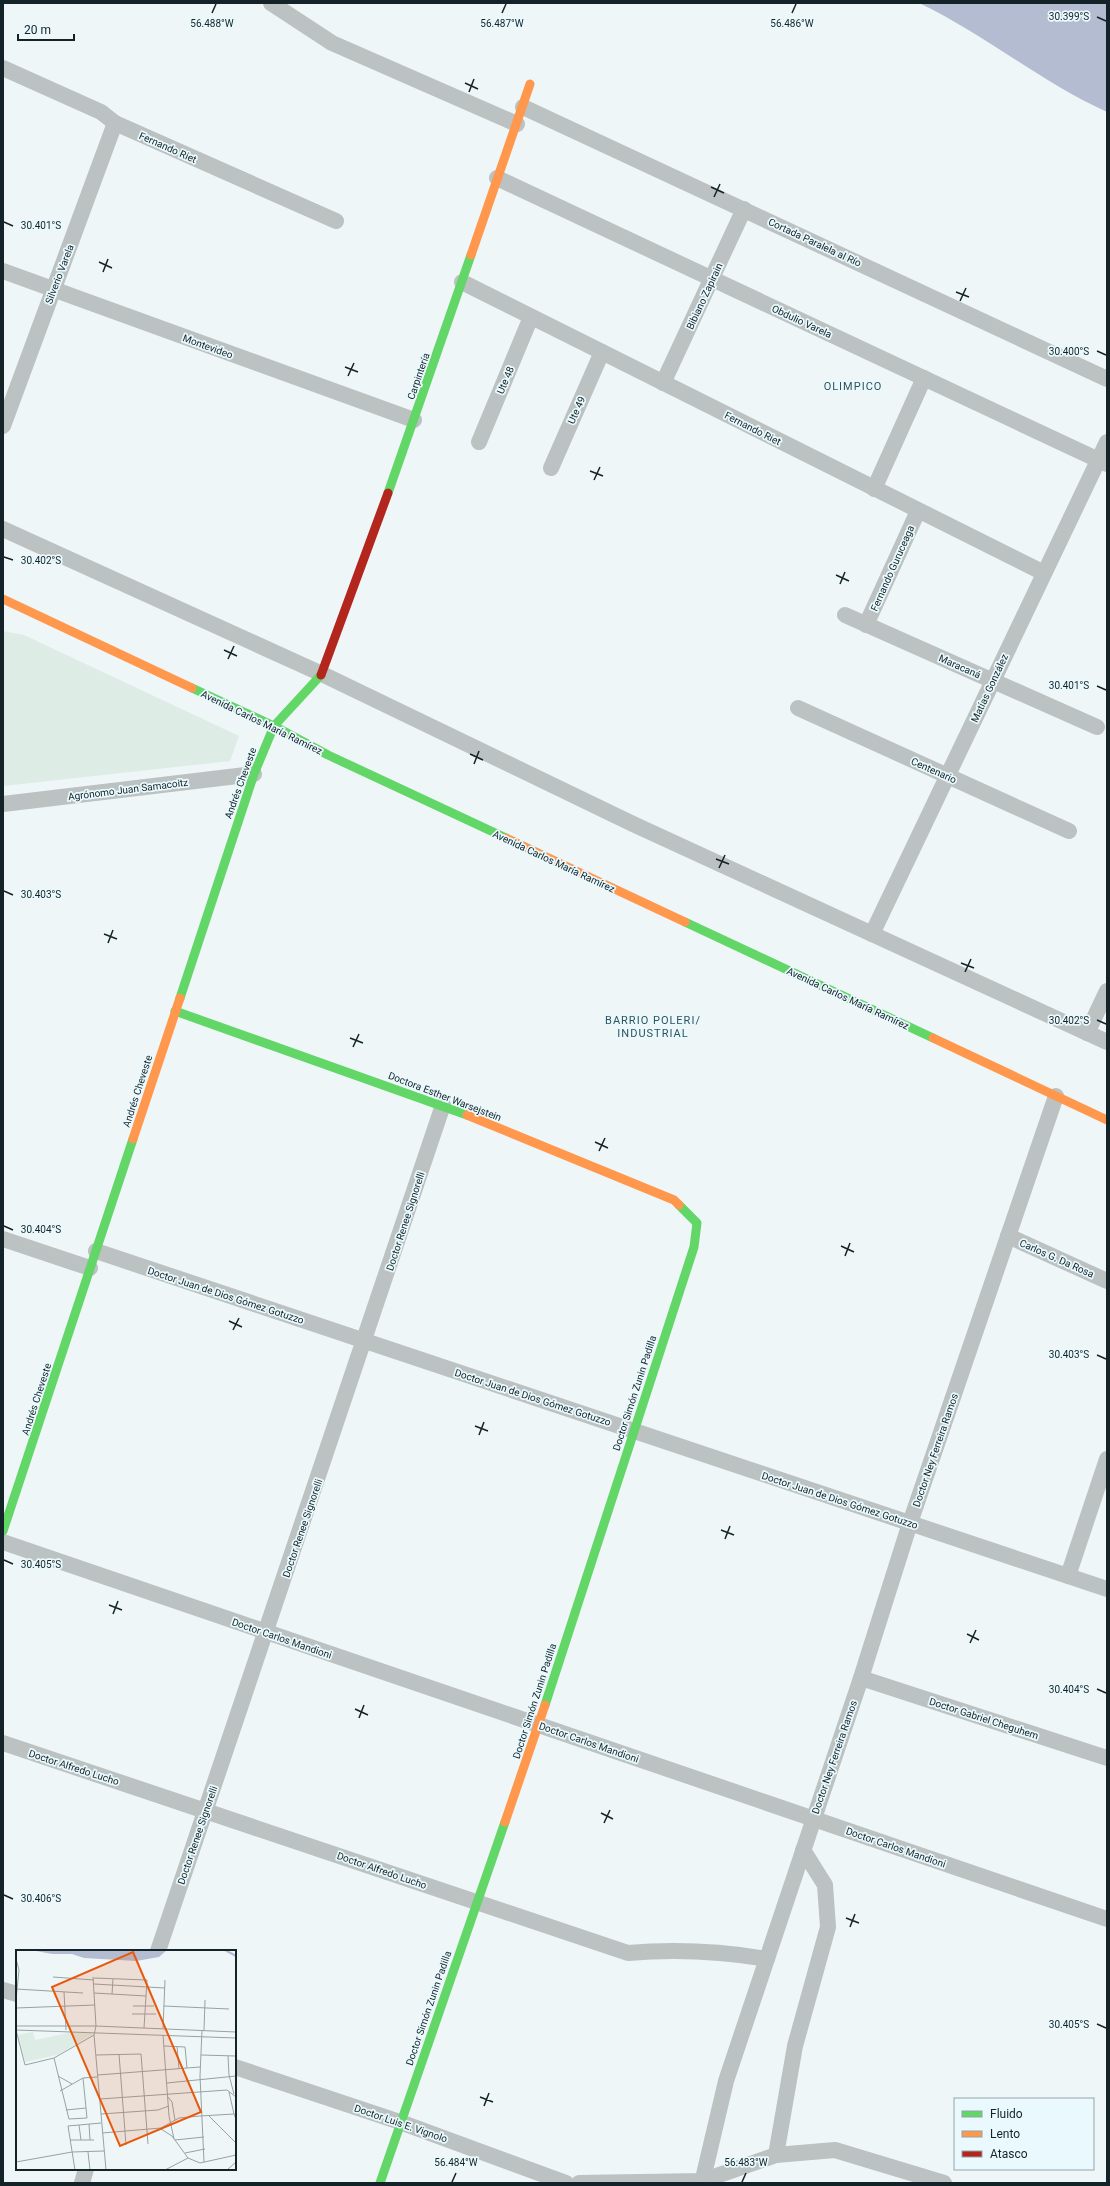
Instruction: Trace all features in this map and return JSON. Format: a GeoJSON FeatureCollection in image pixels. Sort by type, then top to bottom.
{"type":"FeatureCollection","features":[{"type":"Feature","properties":{"kind":"street"},"geometry":{"type":"LineString","coordinates":[[271,3],[332,43],[517,124]]}},
{"type":"Feature","properties":{"kind":"street","name":"Fernando Riet"},"geometry":{"type":"LineString","coordinates":[[3,68],[101,112],[115,123],[336,221]]}},
{"type":"Feature","properties":{"kind":"street","name":"Carpintería"},"geometry":{"type":"LineString","coordinates":[[322,674],[414,420],[530,84]]}},
{"type":"Feature","properties":{"kind":"street","name":"Cortada Paralela al Río"},"geometry":{"type":"LineString","coordinates":[[523,107],[1107,379]]}},
{"type":"Feature","properties":{"kind":"street","name":"Silverio Varela"},"geometry":{"type":"LineString","coordinates":[[3,426],[115,123]]}},
{"type":"Feature","properties":{"kind":"street","name":"Obdulio Varela"},"geometry":{"type":"LineString","coordinates":[[497,178],[1103,462]]}},
{"type":"Feature","properties":{"kind":"street","name":"Bibiano Zapirain"},"geometry":{"type":"LineString","coordinates":[[663,383],[744,209]]}},
{"type":"Feature","properties":{"kind":"street","name":"Montevideo"},"geometry":{"type":"LineString","coordinates":[[3,271],[414,420]]}},
{"type":"Feature","properties":{"kind":"street","name":"Fernando Riet"},"geometry":{"type":"LineString","coordinates":[[462,282],[1044,574]]}},
{"type":"Feature","properties":{"kind":"street","name":"Ute 48"},"geometry":{"type":"LineString","coordinates":[[479,442],[532,318]]}},
{"type":"Feature","properties":{"kind":"street","name":"Ute 49"},"geometry":{"type":"LineString","coordinates":[[551,468],[602,352]]}},
{"type":"Feature","properties":{"kind":"street"},"geometry":{"type":"LineString","coordinates":[[874,489],[924,378]]}},
{"type":"Feature","properties":{"kind":"street","name":"Matías González"},"geometry":{"type":"LineString","coordinates":[[872,934],[1044,574],[1103,462],[1107,442]]}},
{"type":"Feature","properties":{"kind":"street","name":"Fernando Guruceaga"},"geometry":{"type":"LineString","coordinates":[[866,624],[918,511]]}},
{"type":"Feature","properties":{"kind":"street"},"geometry":{"type":"LineString","coordinates":[[3,529],[322,674],[633,824],[1107,1042]]}},
{"type":"Feature","properties":{"kind":"street","name":"Avenida Carlos María Ramírez"},"geometry":{"type":"LineString","coordinates":[[3,599],[274,726],[328,755],[1107,1120]]}},
{"type":"Feature","properties":{"kind":"street","name":"Maracaná"},"geometry":{"type":"LineString","coordinates":[[845,615],[1097,727]]}},
{"type":"Feature","properties":{"kind":"street","name":"Andrés Cheveste"},"geometry":{"type":"LineString","coordinates":[[3,1531],[254,774],[274,726],[322,674]]}},
{"type":"Feature","properties":{"kind":"street","name":"Centenario"},"geometry":{"type":"LineString","coordinates":[[798,708],[1069,831]]}},
{"type":"Feature","properties":{"kind":"street","name":"Agrónomo Juan Samacoitz"},"geometry":{"type":"LineString","coordinates":[[3,804],[254,774]]}},
{"type":"Feature","properties":{"kind":"street"},"geometry":{"type":"LineString","coordinates":[[1087,1033],[1107,991]]}},
{"type":"Feature","properties":{"kind":"street","name":"Doctora Esther Warsejstein"},"geometry":{"type":"LineString","coordinates":[[175,1011],[443,1105],[581,1160],[674,1200],[696,1223]]}},
{"type":"Feature","properties":{"kind":"street","name":"Doctor Ney Ferreira Ramos"},"geometry":{"type":"LineString","coordinates":[[702,2182],[726,2081],[861,1678],[910,1523],[1056,1096]]}},
{"type":"Feature","properties":{"kind":"street","name":"Doctor Renee Signorelli"},"geometry":{"type":"LineString","coordinates":[[158,1950],[267,1632],[443,1105]]}},
{"type":"Feature","properties":{"kind":"street","name":"Doctor Simón Zunin Padilla"},"geometry":{"type":"LineString","coordinates":[[380,2183],[539,1725],[633,1431],[694,1247],[696,1223]]}},
{"type":"Feature","properties":{"kind":"street","name":"Carlos G. Da Rosa"},"geometry":{"type":"LineString","coordinates":[[1008,1236],[1107,1281]]}},
{"type":"Feature","properties":{"kind":"street"},"geometry":{"type":"LineString","coordinates":[[3,1239],[90,1268]]}},
{"type":"Feature","properties":{"kind":"street","name":"Doctor Juan de Dios Gómez Gotuzzo"},"geometry":{"type":"LineString","coordinates":[[96,1252],[1107,1589]]}},
{"type":"Feature","properties":{"kind":"street"},"geometry":{"type":"LineString","coordinates":[[1068,1576],[1107,1459]]}},
{"type":"Feature","properties":{"kind":"street","name":"Doctor Carlos Mandioni"},"geometry":{"type":"LineString","coordinates":[[3,1542],[1107,1919]]}},
{"type":"Feature","properties":{"kind":"street","name":"Doctor Gabriel Cheguhem"},"geometry":{"type":"LineString","coordinates":[[861,1678],[1107,1758]]}},
{"type":"Feature","properties":{"kind":"street","name":"Doctor Alfredo Lucho"},"geometry":{"type":"LineString","coordinates":[[3,1743],[628,1953],[668,1950],[728,1952],[766,1959]]}},
{"type":"Feature","properties":{"kind":"street"},"geometry":{"type":"LineString","coordinates":[[776,2155],[795,2046],[828,1927],[825,1885],[803,1850]]}},
{"type":"Feature","properties":{"kind":"street"},"geometry":{"type":"LineString","coordinates":[[3,1990],[16,1994]]}},
{"type":"Feature","properties":{"kind":"street","name":"Doctor Luis E. Vignolo"},"geometry":{"type":"LineString","coordinates":[[236,2067],[400,2122],[566,2183]]}},
{"type":"Feature","properties":{"kind":"street"},"geometry":{"type":"LineString","coordinates":[[579,2183],[702,2182],[776,2155],[835,2150],[944,2183]]}},
{"type":"Feature","properties":{"kind":"street"},"geometry":{"type":"LineString","coordinates":[[82,2183],[86,2170]]}},
{"type":"Feature","properties":{"kind":"shaded area"},"geometry":{"type":"Polygon","coordinates":[[[3,631],[24,635],[239,736],[230,761],[3,786],[3,631]]]}},
{"type":"Feature","properties":{"kind":"water"},"geometry":{"type":"Polygon","coordinates":[[[919,3],[1107,3],[1107,112],[1059,87],[967,29],[919,3]]]}},
{"type":"Feature","properties":{"kind":"traffic: fast"},"geometry":{"type":"LineString","coordinates":[[388,493],[471,255]]}},
{"type":"Feature","properties":{"kind":"traffic: fast"},"geometry":{"type":"LineString","coordinates":[[180,998],[254,774],[274,726],[321,675]]}},
{"type":"Feature","properties":{"kind":"traffic: fast"},"geometry":{"type":"LineString","coordinates":[[192,688],[274,726],[328,755],[506,838]]}},
{"type":"Feature","properties":{"kind":"traffic: fast"},"geometry":{"type":"LineString","coordinates":[[685,922],[933,1038]]}},
{"type":"Feature","properties":{"kind":"traffic: fast"},"geometry":{"type":"LineString","coordinates":[[175,1011],[467,1115]]}},
{"type":"Feature","properties":{"kind":"traffic: fast"},"geometry":{"type":"LineString","coordinates":[[3,1531],[133,1139]]}},
{"type":"Feature","properties":{"kind":"traffic: fast"},"geometry":{"type":"LineString","coordinates":[[545,1705],[694,1247],[697,1223],[679,1205]]}},
{"type":"Feature","properties":{"kind":"traffic: fast"},"geometry":{"type":"LineString","coordinates":[[380,2183],[505,1822]]}},
{"type":"Feature","properties":{"kind":"traffic: slow"},"geometry":{"type":"LineString","coordinates":[[471,255],[530,84]]}},
{"type":"Feature","properties":{"kind":"traffic: slow"},"geometry":{"type":"LineString","coordinates":[[3,599],[192,688]]}},
{"type":"Feature","properties":{"kind":"traffic: slow"},"geometry":{"type":"LineString","coordinates":[[506,838],[685,922]]}},
{"type":"Feature","properties":{"kind":"traffic: slow"},"geometry":{"type":"LineString","coordinates":[[133,1139],[180,998]]}},
{"type":"Feature","properties":{"kind":"traffic: slow"},"geometry":{"type":"LineString","coordinates":[[933,1038],[1107,1120]]}},
{"type":"Feature","properties":{"kind":"traffic: slow"},"geometry":{"type":"LineString","coordinates":[[467,1115],[674,1200],[679,1205]]}},
{"type":"Feature","properties":{"kind":"traffic: slow"},"geometry":{"type":"LineString","coordinates":[[505,1822],[545,1705]]}},
{"type":"Feature","properties":{"kind":"traffic: jam"},"geometry":{"type":"LineString","coordinates":[[321,675],[388,493]]}},
{"type":"Feature","properties":{"kind":"district","name":"OLIMPICO"},"geometry":{"type":"Point","coordinates":[853,386]}},
{"type":"Feature","properties":{"kind":"district","name":"BARRIO POLERI/ INDUSTRIAL"},"geometry":{"type":"Point","coordinates":[653,1026]}}]}
